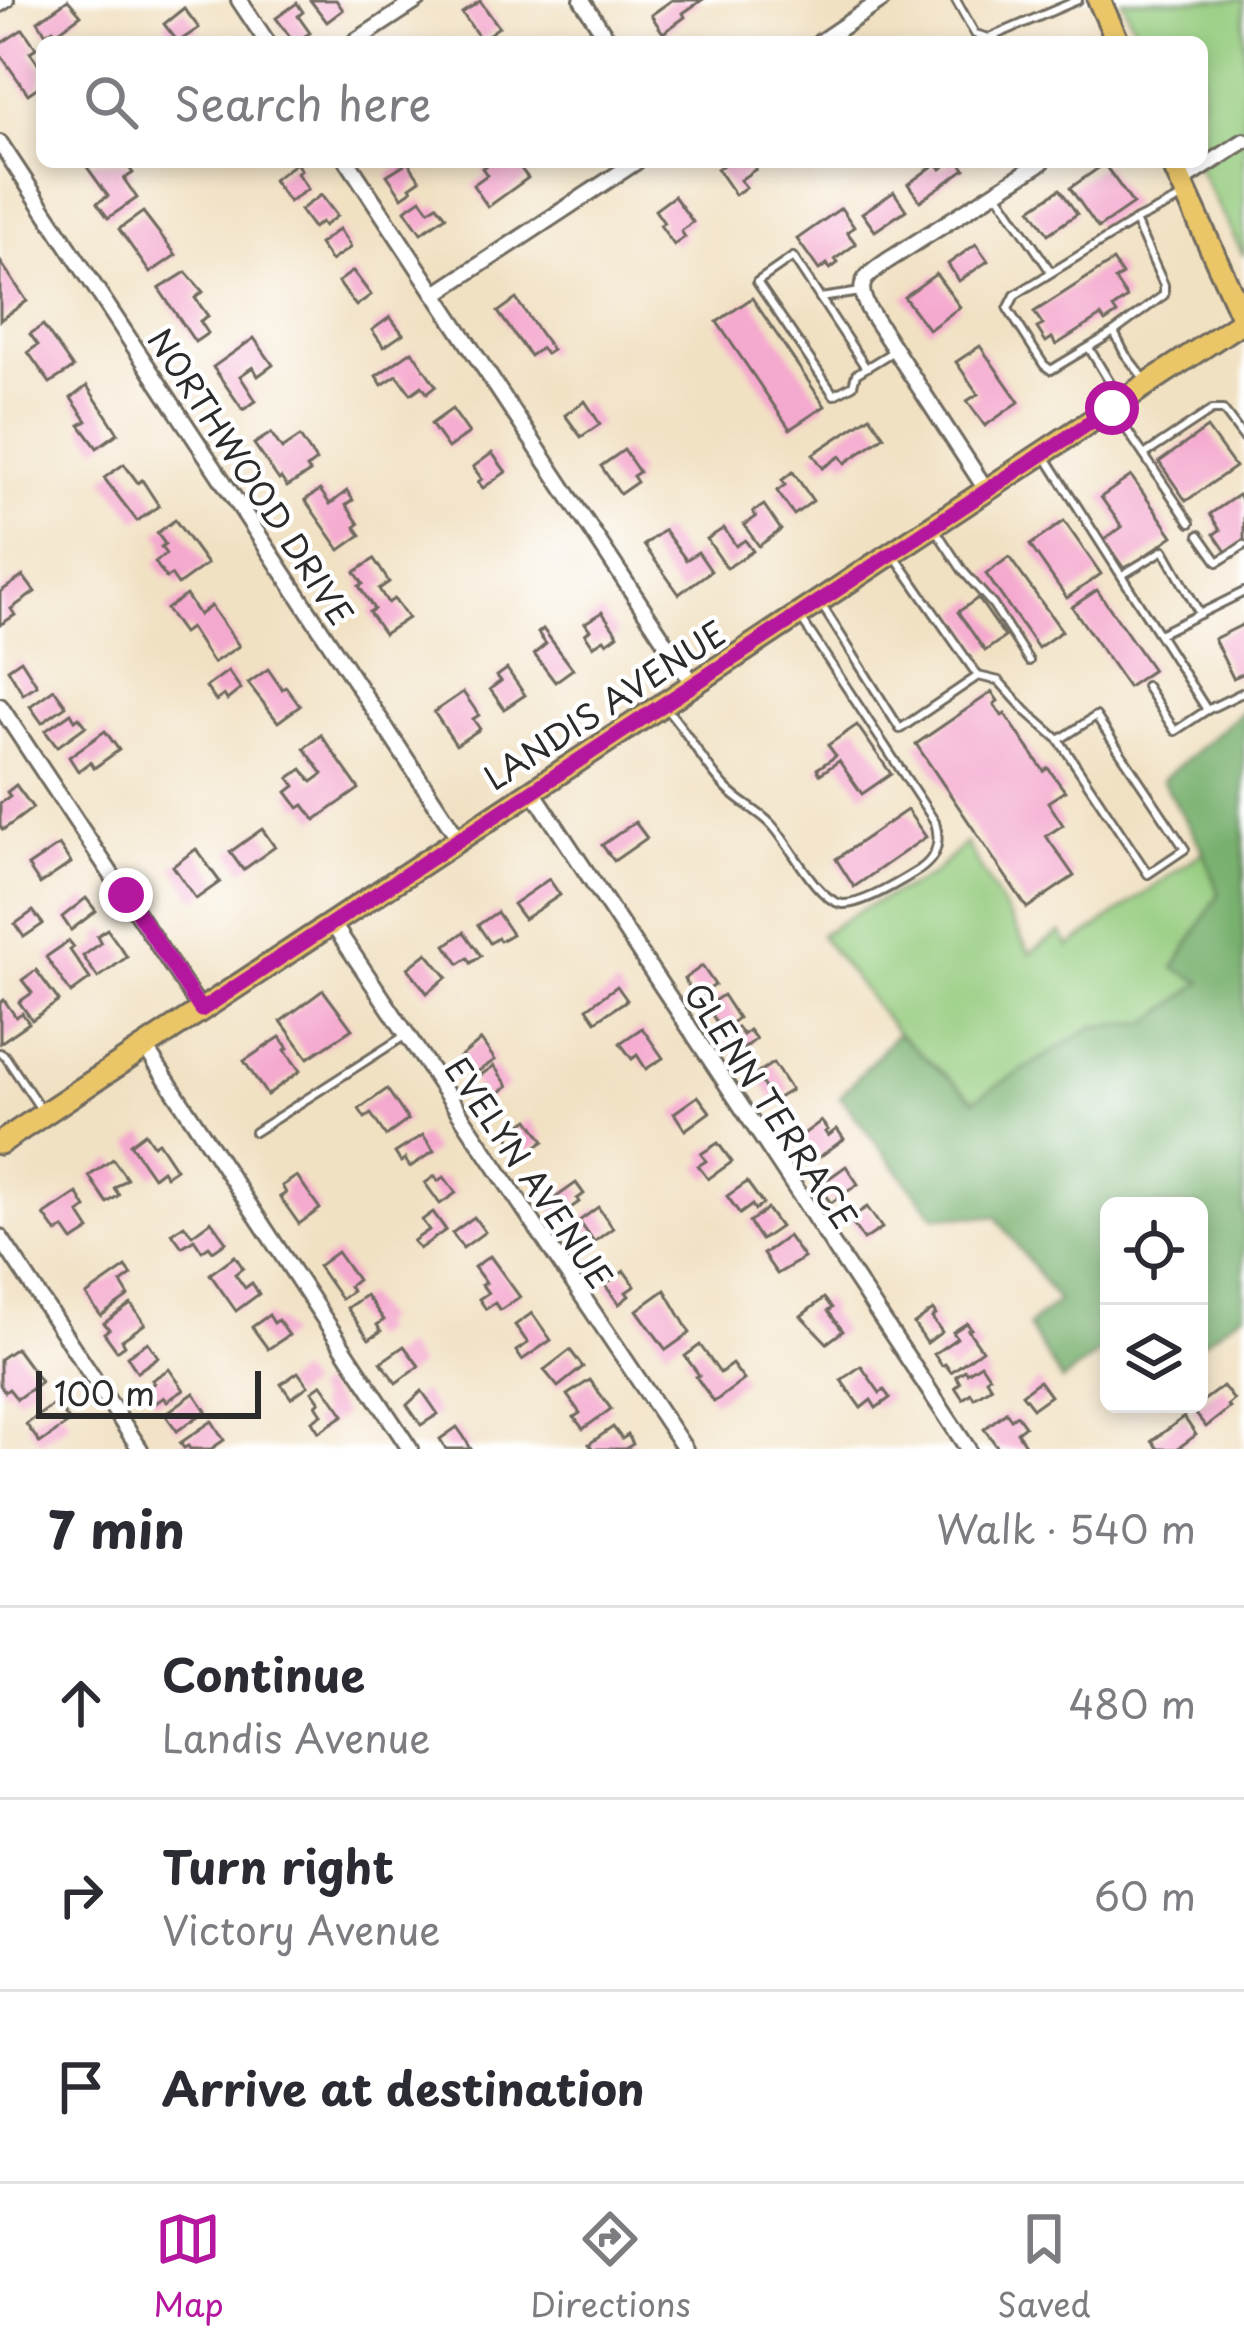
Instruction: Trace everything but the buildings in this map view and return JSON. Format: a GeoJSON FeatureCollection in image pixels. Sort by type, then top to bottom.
{"type":"FeatureCollection","features":[{"type":"Feature","properties":{"kind":"main road"},"geometry":{"type":"LineString","coordinates":[[1099,0],[1115,36]]}},
{"type":"Feature","properties":{"kind":"main road"},"geometry":{"type":"LineString","coordinates":[[1180,180],[1244,320]]}},
{"type":"Feature","properties":{"kind":"main road","name":"LANDIS AVENUE"},"geometry":{"type":"LineString","coordinates":[[0,1143],[1244,320]]}},
{"type":"Feature","properties":{"kind":"street"},"geometry":{"type":"LineString","coordinates":[[239,0],[263,36]]}},
{"type":"Feature","properties":{"kind":"street"},"geometry":{"type":"LineString","coordinates":[[363,36],[418,0]]}},
{"type":"Feature","properties":{"kind":"street"},"geometry":{"type":"LineString","coordinates":[[582,0],[606,36]]}},
{"type":"Feature","properties":{"kind":"street"},"geometry":{"type":"LineString","coordinates":[[829,36],[882,0]]}},
{"type":"Feature","properties":{"kind":"street"},"geometry":{"type":"LineString","coordinates":[[1208,162],[1244,140]]}},
{"type":"Feature","properties":{"kind":"street","name":"NORTHWOOD DRIVE"},"geometry":{"type":"LineString","coordinates":[[0,143],[459,839]]}},
{"type":"Feature","properties":{"kind":"street"},"geometry":{"type":"LineString","coordinates":[[352,168],[693,685]]}},
{"type":"Feature","properties":{"kind":"street"},"geometry":{"type":"LineString","coordinates":[[437,293],[627,168]]}},
{"type":"Feature","properties":{"kind":"street"},"geometry":{"type":"LineString","coordinates":[[987,491],[869,310],[862,283],[876,269],[1032,168]]}},
{"type":"Feature","properties":{"kind":"street"},"geometry":{"type":"LineString","coordinates":[[0,706],[201,1010]]}},
{"type":"Feature","properties":{"kind":"street","name":"GLENN TERRACE"},"geometry":{"type":"LineString","coordinates":[[532,790],[968,1449]]}},
{"type":"Feature","properties":{"kind":"street","name":"EVELYN AVENUE"},"geometry":{"type":"LineString","coordinates":[[332,923],[685,1449]]}},
{"type":"Feature","properties":{"kind":"street"},"geometry":{"type":"LineString","coordinates":[[145,1047],[410,1449]]}},
{"type":"Feature","properties":{"kind":"street"},"geometry":{"type":"LineString","coordinates":[[0,1237],[140,1449]]}},
{"type":"Feature","properties":{"kind":"lane"},"geometry":{"type":"LineString","coordinates":[[956,0],[975,34],[982,36]]}},
{"type":"Feature","properties":{"kind":"lane"},"geometry":{"type":"LineString","coordinates":[[994,36],[1078,0]]}},
{"type":"Feature","properties":{"kind":"lane"},"geometry":{"type":"LineString","coordinates":[[1135,221],[1166,289],[1160,300],[1051,370],[1008,309],[1015,295],[1135,221],[1180,180]]}},
{"type":"Feature","properties":{"kind":"lane"},"geometry":{"type":"LineString","coordinates":[[996,191],[1051,272]]}},
{"type":"Feature","properties":{"kind":"lane"},"geometry":{"type":"LineString","coordinates":[[866,368],[793,257],[757,282],[834,394],[853,385],[856,374],[866,368],[895,350]]}},
{"type":"Feature","properties":{"kind":"lane"},"geometry":{"type":"LineString","coordinates":[[820,298],[861,292]]}},
{"type":"Feature","properties":{"kind":"lane"},"geometry":{"type":"LineString","coordinates":[[1114,332],[1148,384]]}},
{"type":"Feature","properties":{"kind":"lane"},"geometry":{"type":"LineString","coordinates":[[1089,348],[1144,455],[1190,523]]}},
{"type":"Feature","properties":{"kind":"lane"},"geometry":{"type":"LineString","coordinates":[[1144,455],[1211,410],[1223,410],[1244,438]]}},
{"type":"Feature","properties":{"kind":"lane"},"geometry":{"type":"LineString","coordinates":[[1043,454],[1207,710]]}},
{"type":"Feature","properties":{"kind":"lane"},"geometry":{"type":"LineString","coordinates":[[933,526],[1029,661]]}},
{"type":"Feature","properties":{"kind":"lane"},"geometry":{"type":"LineString","coordinates":[[1199,535],[1218,562],[1244,545]]}},
{"type":"Feature","properties":{"kind":"lane"},"geometry":{"type":"LineString","coordinates":[[1122,575],[1164,550],[1200,614]]}},
{"type":"Feature","properties":{"kind":"lane"},"geometry":{"type":"LineString","coordinates":[[893,553],[978,676],[999,681],[1058,740],[1148,874],[1185,849],[1096,716],[1058,740]]}},
{"type":"Feature","properties":{"kind":"lane"},"geometry":{"type":"LineString","coordinates":[[1160,633],[1244,592]]}},
{"type":"Feature","properties":{"kind":"lane"},"geometry":{"type":"LineString","coordinates":[[819,602],[900,728],[978,676]]}},
{"type":"Feature","properties":{"kind":"lane"},"geometry":{"type":"LineString","coordinates":[[663,705],[727,789],[770,822],[829,897],[843,904],[864,899],[923,867],[938,844],[934,822],[799,615]]}},
{"type":"Feature","properties":{"kind":"lane"},"geometry":{"type":"LineString","coordinates":[[1146,686],[1175,730],[1244,692]]}},
{"type":"Feature","properties":{"kind":"lane"},"geometry":{"type":"LineString","coordinates":[[255,1132],[406,1035]]}},
{"type":"Feature","properties":{"kind":"lane"},"geometry":{"type":"LineString","coordinates":[[0,1053],[44,1114]]}},
{"type":"Feature","properties":{"kind":"green space"},"geometry":{"type":"Polygon","coordinates":[[[1122,0],[1244,0],[1244,256],[1198,168],[1208,168],[1208,36],[1138,36],[1122,0]]]}},
{"type":"Feature","properties":{"kind":"green space"},"geometry":{"type":"Polygon","coordinates":[[[1244,710],[1244,1312],[1208,1338],[1208,1197],[1100,1197],[1100,1352],[1062,1381],[1028,1326],[1058,1301],[996,1217],[934,1216],[840,1097],[897,1033],[974,1100],[1093,1027],[1150,1022],[1202,982],[1174,968],[1219,894],[1202,848],[1162,780],[1244,710]]]}},
{"type":"Feature","properties":{"kind":"green space"},"geometry":{"type":"Polygon","coordinates":[[[966,843],[1030,953],[1061,932],[1069,947],[1203,852],[1219,894],[1175,968],[1204,981],[1149,1022],[1093,1027],[974,1101],[897,1033],[820,935],[931,876],[966,843]]]}},
{"type":"Feature","properties":{"kind":"route"},"geometry":{"type":"LineString","coordinates":[[126,895],[201,1010],[1112,408]]}}]}
